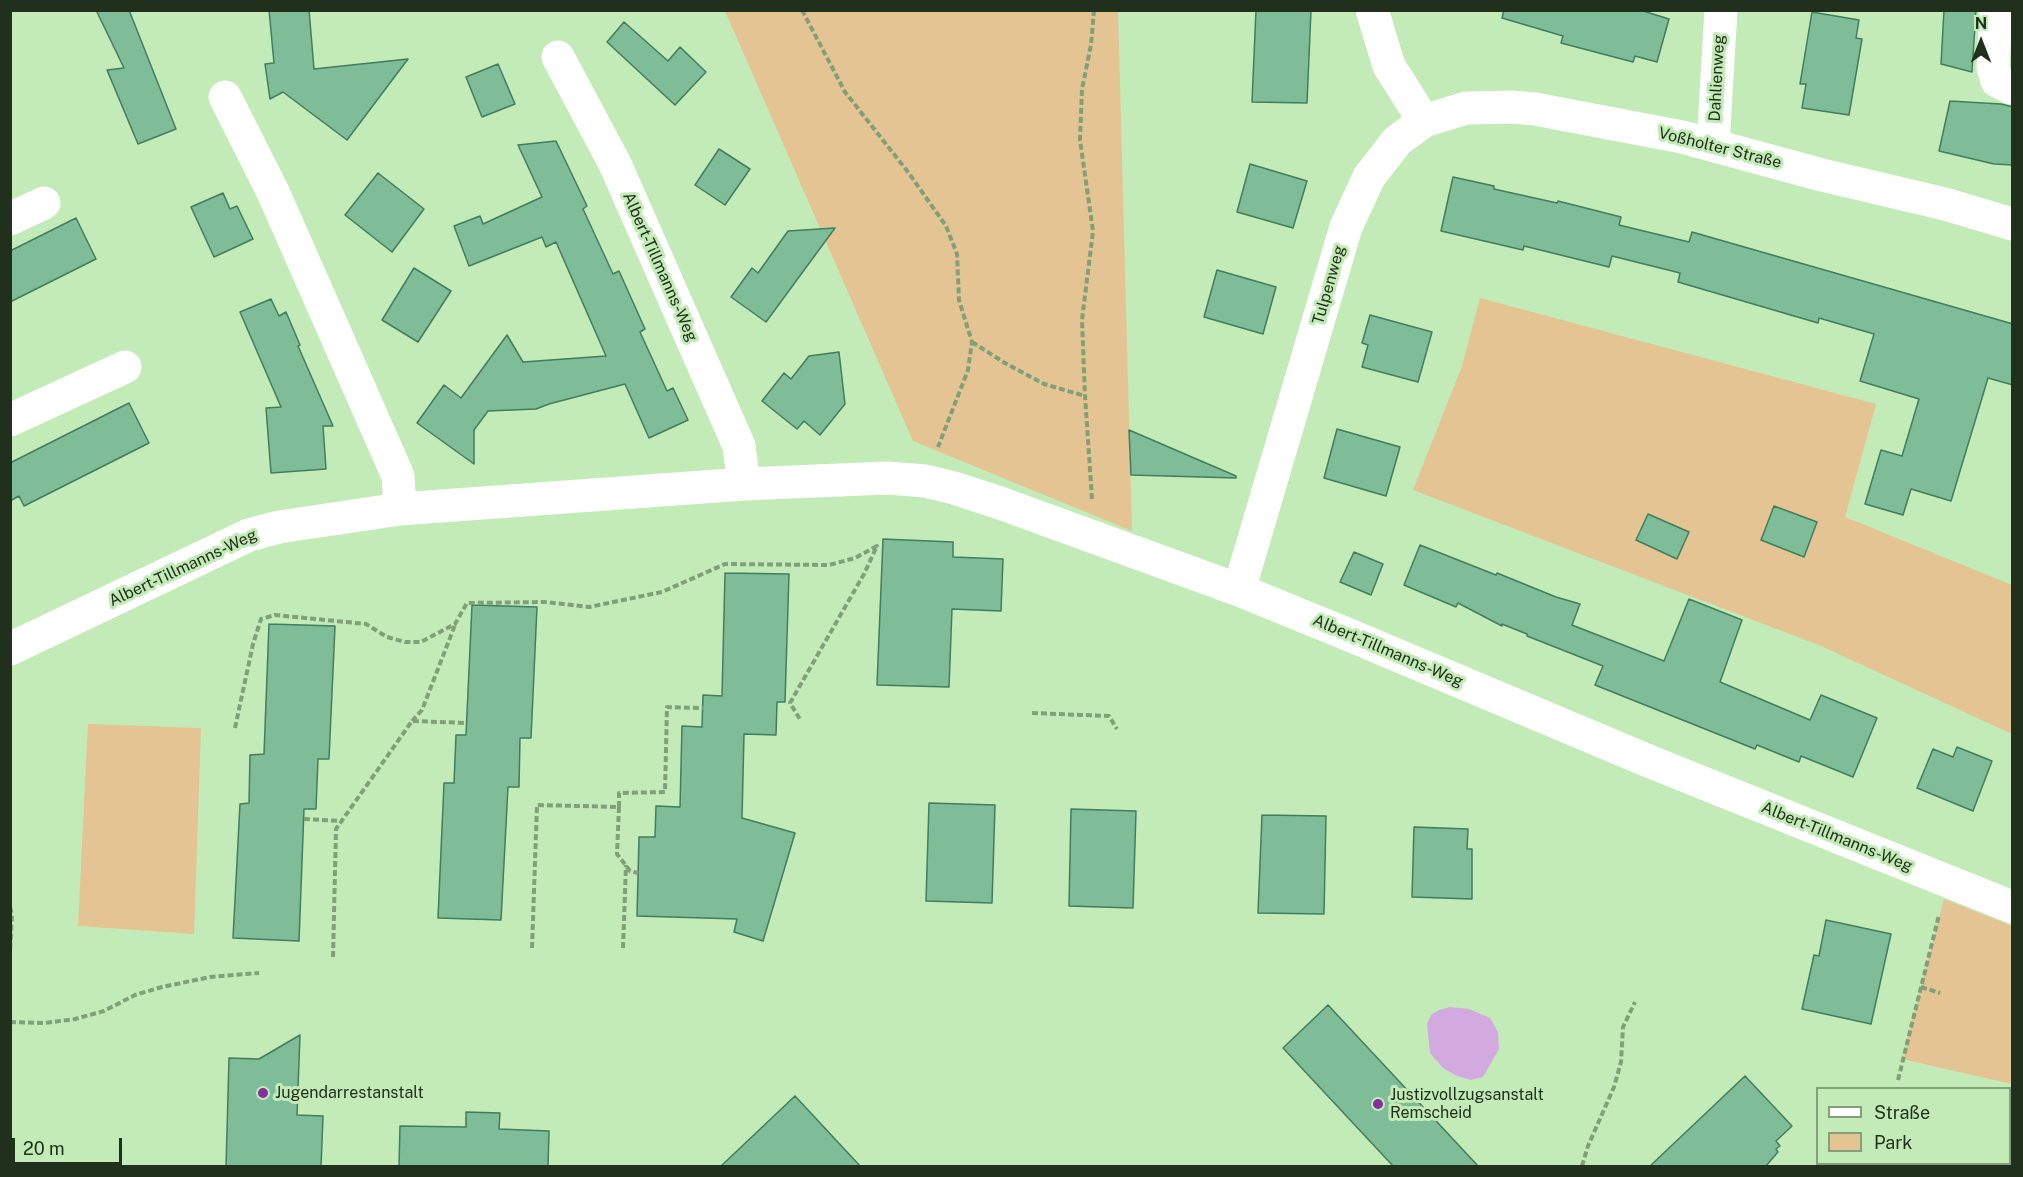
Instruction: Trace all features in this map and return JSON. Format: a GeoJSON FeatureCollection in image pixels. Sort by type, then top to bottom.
{"type":"FeatureCollection","features":[{"type":"Feature","properties":{"kind":"street"},"geometry":{"type":"LineString","coordinates":[[1372,10],[1389,66],[1424,121]]}},
{"type":"Feature","properties":{"kind":"street","name":"Dahlienweg"},"geometry":{"type":"LineString","coordinates":[[1713,145],[1721,10]]}},
{"type":"Feature","properties":{"kind":"street"},"geometry":{"type":"LineString","coordinates":[[1996,10],[1993,68],[1997,81],[2013,88]]}},
{"type":"Feature","properties":{"kind":"street","name":"Albert-Tillmanns-Weg"},"geometry":{"type":"LineString","coordinates":[[558,57],[615,164],[739,446],[744,484]]}},
{"type":"Feature","properties":{"kind":"street"},"geometry":{"type":"LineString","coordinates":[[225,97],[273,192],[398,476],[400,509]]}},
{"type":"Feature","properties":{"kind":"street","name":"Voßholter Straße"},"geometry":{"type":"LineString","coordinates":[[1424,121],[1466,108],[1535,109],[1682,137],[2013,224]]}},
{"type":"Feature","properties":{"kind":"street","name":"Tulpenweg"},"geometry":{"type":"LineString","coordinates":[[1239,590],[1346,227],[1370,177],[1397,141],[1424,121]]}},
{"type":"Feature","properties":{"kind":"street"},"geometry":{"type":"LineString","coordinates":[[10,219],[44,203]]}},
{"type":"Feature","properties":{"kind":"street"},"geometry":{"type":"LineString","coordinates":[[10,420],[125,367]]}},
{"type":"Feature","properties":{"kind":"street","name":"Albert-Tillmanns-Weg"},"geometry":{"type":"LineString","coordinates":[[10,649],[249,536],[279,527],[400,509],[744,484],[887,478],[925,481],[1000,502],[1239,590],[1651,762],[2013,908]]}},
{"type":"Feature","properties":{"kind":"path"},"geometry":{"type":"LineString","coordinates":[[802,10],[845,92],[909,172],[946,226],[957,254],[959,300],[972,342],[968,370],[925,481]]}},
{"type":"Feature","properties":{"kind":"path"},"geometry":{"type":"LineString","coordinates":[[1094,10],[1091,45],[1082,89],[1080,140],[1093,231],[1082,320],[1095,537]]}},
{"type":"Feature","properties":{"kind":"path"},"geometry":{"type":"LineString","coordinates":[[972,342],[1044,384],[1085,396]]}},
{"type":"Feature","properties":{"kind":"path"},"geometry":{"type":"LineString","coordinates":[[333,957],[336,829],[422,710],[455,624],[467,603],[545,602],[589,607],[662,592],[725,564],[829,565],[855,558],[877,546],[864,574],[790,702],[801,721]]}},
{"type":"Feature","properties":{"kind":"path"},"geometry":{"type":"LineString","coordinates":[[235,728],[253,644],[261,619],[275,615],[366,624],[387,637],[405,642],[422,642],[455,624]]}},
{"type":"Feature","properties":{"kind":"path"},"geometry":{"type":"LineString","coordinates":[[638,873],[630,871],[617,854],[619,793],[665,792],[667,707],[703,708]]}},
{"type":"Feature","properties":{"kind":"path"},"geometry":{"type":"LineString","coordinates":[[1032,713],[1109,716],[1117,729]]}},
{"type":"Feature","properties":{"kind":"path"},"geometry":{"type":"LineString","coordinates":[[412,721],[467,723]]}},
{"type":"Feature","properties":{"kind":"path"},"geometry":{"type":"LineString","coordinates":[[532,948],[537,805],[619,807]]}},
{"type":"Feature","properties":{"kind":"path"},"geometry":{"type":"LineString","coordinates":[[304,819],[343,821]]}},
{"type":"Feature","properties":{"kind":"path"},"geometry":{"type":"LineString","coordinates":[[623,948],[626,865]]}},
{"type":"Feature","properties":{"kind":"path"},"geometry":{"type":"LineString","coordinates":[[1898,1080],[1948,881]]}},
{"type":"Feature","properties":{"kind":"path"},"geometry":{"type":"LineString","coordinates":[[10,908],[12,915],[10,952]]}},
{"type":"Feature","properties":{"kind":"path"},"geometry":{"type":"LineString","coordinates":[[10,1022],[45,1023],[75,1020],[104,1011],[135,995],[162,987],[210,977],[259,973]]}},
{"type":"Feature","properties":{"kind":"path"},"geometry":{"type":"LineString","coordinates":[[1921,987],[1940,993]]}},
{"type":"Feature","properties":{"kind":"path"},"geometry":{"type":"LineString","coordinates":[[1582,1167],[1588,1146],[1614,1087],[1621,1062],[1623,1027],[1635,1002]]}},
{"type":"Feature","properties":{"kind":"green space"},"geometry":{"type":"Polygon","coordinates":[[[725,11],[1118,11],[1132,531],[913,441],[725,11]]]}},
{"type":"Feature","properties":{"kind":"green space"},"geometry":{"type":"Polygon","coordinates":[[[1480,298],[1876,404],[1845,517],[2012,585],[2012,734],[1821,646],[1413,490],[1462,366],[1480,298]]]}},
{"type":"Feature","properties":{"kind":"green space"},"geometry":{"type":"Polygon","coordinates":[[[88,724],[201,728],[194,934],[78,926],[88,724]]]}},
{"type":"Feature","properties":{"kind":"green space"},"geometry":{"type":"Polygon","coordinates":[[[1944,899],[2012,926],[2012,1084],[1902,1059],[1944,899]]]}},
{"type":"Feature","properties":{"kind":"shaded area"},"geometry":{"type":"Polygon","coordinates":[[[1450,1007],[1469,1009],[1490,1018],[1498,1032],[1499,1049],[1483,1077],[1471,1080],[1457,1076],[1443,1068],[1430,1053],[1427,1024],[1431,1015],[1450,1007]]]}},
{"type":"Feature","properties":{"kind":"building"},"geometry":{"type":"Polygon","coordinates":[[[96,10],[129,10],[176,129],[138,144],[107,70],[124,68],[96,10]]]}},
{"type":"Feature","properties":{"kind":"building"},"geometry":{"type":"Polygon","coordinates":[[[269,10],[309,10],[314,69],[408,59],[347,140],[283,92],[270,99],[265,64],[274,63],[269,10]]]}},
{"type":"Feature","properties":{"kind":"building"},"geometry":{"type":"Polygon","coordinates":[[[1256,10],[1311,10],[1307,103],[1252,102],[1256,10]]]}},
{"type":"Feature","properties":{"kind":"building"},"geometry":{"type":"Polygon","coordinates":[[[1504,10],[1640,10],[1669,19],[1657,62],[1635,56],[1633,62],[1561,43],[1563,36],[1502,18],[1504,10]]]}},
{"type":"Feature","properties":{"kind":"building"},"geometry":{"type":"Polygon","coordinates":[[[1944,10],[1976,10],[1972,72],[1941,64],[1944,10]]]}},
{"type":"Feature","properties":{"kind":"building"},"geometry":{"type":"Polygon","coordinates":[[[1812,12],[1859,20],[1856,38],[1862,39],[1849,115],[1802,108],[1806,84],[1800,84],[1812,12]]]}},
{"type":"Feature","properties":{"kind":"building"},"geometry":{"type":"Polygon","coordinates":[[[624,22],[668,61],[680,47],[706,72],[675,105],[607,42],[624,22]]]}},
{"type":"Feature","properties":{"kind":"building"},"geometry":{"type":"Polygon","coordinates":[[[498,64],[515,104],[482,117],[466,77],[498,64]]]}},
{"type":"Feature","properties":{"kind":"building"},"geometry":{"type":"Polygon","coordinates":[[[1950,101],[2001,104],[2013,107],[2013,165],[1994,164],[1939,151],[1950,101]]]}},
{"type":"Feature","properties":{"kind":"building"},"geometry":{"type":"Polygon","coordinates":[[[556,141],[587,206],[583,209],[613,274],[619,271],[645,329],[640,332],[667,391],[673,388],[688,420],[649,438],[625,384],[536,409],[488,411],[474,430],[474,464],[417,423],[444,385],[461,398],[507,335],[523,362],[606,356],[556,242],[546,247],[542,237],[469,266],[454,226],[480,216],[483,224],[542,197],[518,145],[556,141]]]}},
{"type":"Feature","properties":{"kind":"building"},"geometry":{"type":"Polygon","coordinates":[[[719,149],[750,169],[725,205],[695,185],[719,149]]]}},
{"type":"Feature","properties":{"kind":"building"},"geometry":{"type":"Polygon","coordinates":[[[1250,164],[1307,181],[1293,228],[1237,212],[1250,164]]]}},
{"type":"Feature","properties":{"kind":"building"},"geometry":{"type":"Polygon","coordinates":[[[378,173],[424,209],[392,252],[345,215],[378,173]]]}},
{"type":"Feature","properties":{"kind":"building"},"geometry":{"type":"Polygon","coordinates":[[[1453,177],[1494,186],[1494,189],[1557,203],[1558,201],[1621,217],[1619,225],[1689,242],[1692,232],[2013,324],[2013,385],[1988,378],[1951,501],[1911,489],[1903,515],[1865,504],[1881,450],[1902,456],[1919,399],[1860,381],[1874,334],[1819,318],[1818,323],[1678,282],[1680,273],[1612,256],[1609,267],[1524,246],[1523,250],[1441,231],[1453,177]]]}},
{"type":"Feature","properties":{"kind":"building"},"geometry":{"type":"Polygon","coordinates":[[[223,193],[230,209],[237,206],[253,239],[214,257],[191,207],[223,193]]]}},
{"type":"Feature","properties":{"kind":"building"},"geometry":{"type":"Polygon","coordinates":[[[76,218],[96,259],[10,302],[10,251],[76,218]]]}},
{"type":"Feature","properties":{"kind":"building"},"geometry":{"type":"Polygon","coordinates":[[[835,228],[766,322],[731,297],[752,268],[758,273],[788,231],[835,228]]]}},
{"type":"Feature","properties":{"kind":"building"},"geometry":{"type":"Polygon","coordinates":[[[414,268],[451,291],[418,342],[382,320],[414,268]]]}},
{"type":"Feature","properties":{"kind":"building"},"geometry":{"type":"Polygon","coordinates":[[[1217,270],[1276,287],[1263,334],[1204,317],[1217,270]]]}},
{"type":"Feature","properties":{"kind":"building"},"geometry":{"type":"Polygon","coordinates":[[[271,299],[279,316],[286,312],[300,345],[298,346],[333,426],[323,426],[326,469],[271,473],[266,408],[281,407],[240,312],[271,299]]]}},
{"type":"Feature","properties":{"kind":"building"},"geometry":{"type":"Polygon","coordinates":[[[1370,315],[1432,332],[1418,382],[1362,367],[1368,345],[1362,343],[1370,315]]]}},
{"type":"Feature","properties":{"kind":"building"},"geometry":{"type":"Polygon","coordinates":[[[839,352],[845,404],[820,435],[804,421],[797,429],[762,401],[784,373],[791,379],[809,356],[839,352]]]}},
{"type":"Feature","properties":{"kind":"building"},"geometry":{"type":"Polygon","coordinates":[[[129,403],[149,443],[24,506],[19,496],[10,501],[10,463],[129,403]]]}},
{"type":"Feature","properties":{"kind":"building"},"geometry":{"type":"Polygon","coordinates":[[[1337,429],[1400,447],[1386,496],[1324,478],[1337,429]]]}},
{"type":"Feature","properties":{"kind":"building"},"geometry":{"type":"Polygon","coordinates":[[[1129,430],[1236,476],[1236,478],[1131,475],[1129,430]]]}},
{"type":"Feature","properties":{"kind":"building"},"geometry":{"type":"Polygon","coordinates":[[[1774,506],[1817,522],[1804,557],[1761,540],[1774,506]]]}},
{"type":"Feature","properties":{"kind":"building"},"geometry":{"type":"Polygon","coordinates":[[[1648,514],[1689,532],[1677,559],[1636,540],[1648,514]]]}},
{"type":"Feature","properties":{"kind":"building"},"geometry":{"type":"Polygon","coordinates":[[[883,539],[953,542],[953,557],[1003,559],[1001,611],[952,609],[949,687],[877,685],[883,539]]]}},
{"type":"Feature","properties":{"kind":"building"},"geometry":{"type":"Polygon","coordinates":[[[1420,545],[1496,575],[1497,573],[1556,597],[1580,604],[1572,625],[1664,661],[1689,599],[1742,620],[1720,682],[1810,720],[1821,695],[1877,718],[1853,777],[1801,756],[1799,762],[1757,745],[1755,749],[1595,685],[1603,666],[1502,624],[1502,626],[1458,603],[1456,607],[1404,585],[1420,545]]]}},
{"type":"Feature","properties":{"kind":"building"},"geometry":{"type":"Polygon","coordinates":[[[1354,552],[1383,564],[1371,595],[1340,582],[1354,552]]]}},
{"type":"Feature","properties":{"kind":"building"},"geometry":{"type":"Polygon","coordinates":[[[725,573],[789,574],[785,702],[777,702],[776,735],[744,734],[742,818],[795,833],[763,941],[734,932],[737,919],[637,916],[639,837],[655,837],[656,806],[680,807],[682,726],[702,727],[703,695],[722,696],[725,573]]]}},
{"type":"Feature","properties":{"kind":"building"},"geometry":{"type":"Polygon","coordinates":[[[472,605],[537,607],[531,738],[520,738],[519,787],[508,787],[501,920],[438,918],[444,783],[454,783],[456,735],[466,735],[472,605]]]}},
{"type":"Feature","properties":{"kind":"building"},"geometry":{"type":"Polygon","coordinates":[[[269,624],[335,626],[329,759],[318,759],[316,809],[304,809],[299,941],[233,938],[240,804],[249,803],[250,755],[264,754],[269,624]]]}},
{"type":"Feature","properties":{"kind":"building"},"geometry":{"type":"Polygon","coordinates":[[[1957,747],[1992,761],[1973,811],[1917,788],[1933,749],[1953,757],[1957,747]]]}},
{"type":"Feature","properties":{"kind":"building"},"geometry":{"type":"Polygon","coordinates":[[[929,803],[995,805],[992,903],[926,901],[929,803]]]}},
{"type":"Feature","properties":{"kind":"building"},"geometry":{"type":"Polygon","coordinates":[[[1071,809],[1136,811],[1133,908],[1069,906],[1071,809]]]}},
{"type":"Feature","properties":{"kind":"building"},"geometry":{"type":"Polygon","coordinates":[[[1262,815],[1326,816],[1324,914],[1258,913],[1262,815]]]}},
{"type":"Feature","properties":{"kind":"building"},"geometry":{"type":"Polygon","coordinates":[[[1414,827],[1468,829],[1467,849],[1472,849],[1472,899],[1412,897],[1414,827]]]}},
{"type":"Feature","properties":{"kind":"building"},"geometry":{"type":"Polygon","coordinates":[[[1826,920],[1891,934],[1871,1024],[1802,1009],[1814,955],[1819,956],[1826,920]]]}},
{"type":"Feature","properties":{"kind":"building","name":"Justizvollzugsanstalt Remscheid"},"geometry":{"type":"Polygon","coordinates":[[[1328,1005],[1479,1167],[1394,1167],[1283,1048],[1328,1005]]]}},
{"type":"Feature","properties":{"kind":"building","name":"Jugendarrestanstalt"},"geometry":{"type":"Polygon","coordinates":[[[300,1035],[297,1115],[323,1116],[321,1167],[226,1167],[229,1058],[259,1059],[300,1035]]]}},
{"type":"Feature","properties":{"kind":"building"},"geometry":{"type":"Polygon","coordinates":[[[1745,1076],[1792,1126],[1776,1141],[1780,1146],[1776,1149],[1778,1152],[1765,1167],[1649,1167],[1745,1076]]]}},
{"type":"Feature","properties":{"kind":"building"},"geometry":{"type":"Polygon","coordinates":[[[795,1096],[861,1167],[720,1167],[795,1096]]]}},
{"type":"Feature","properties":{"kind":"building"},"geometry":{"type":"Polygon","coordinates":[[[466,1112],[500,1113],[499,1129],[549,1131],[548,1167],[399,1167],[400,1126],[466,1127],[466,1112]]]}},
{"type":"Feature","properties":{"kind":"place","name":"Jugendarrestanstalt"},"geometry":{"type":"Point","coordinates":[263,1093]}},
{"type":"Feature","properties":{"kind":"place","name":"Justizvollzugsanstalt Remscheid"},"geometry":{"type":"Point","coordinates":[1378,1104]}}]}
